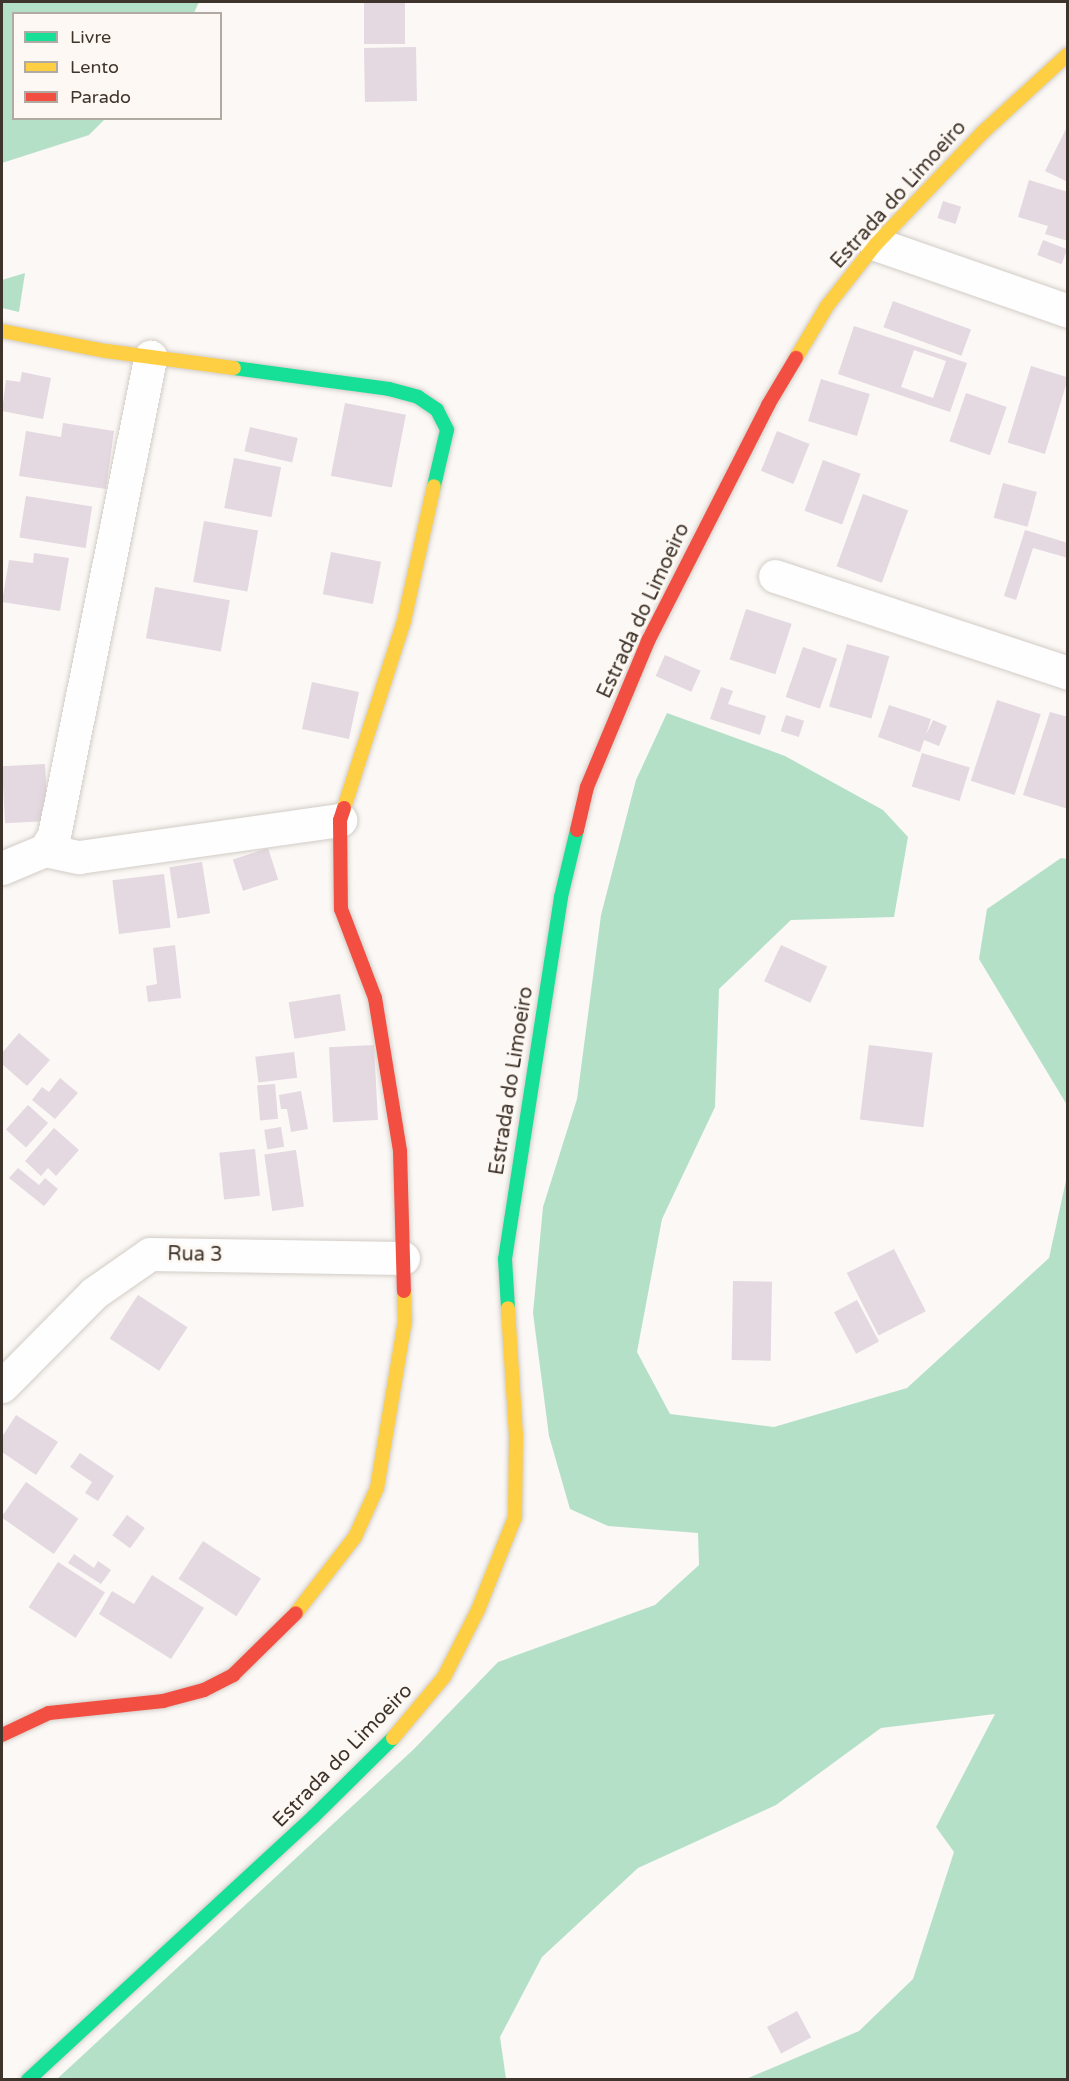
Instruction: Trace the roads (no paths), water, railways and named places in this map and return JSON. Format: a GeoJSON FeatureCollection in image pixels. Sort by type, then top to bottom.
{"type":"FeatureCollection","features":[{"type":"Feature","properties":{"kind":"street","name":"Estrada do Limoeiro"},"geometry":{"type":"LineString","coordinates":[[28,2079],[313,1817],[409,1722],[444,1677],[478,1610],[515,1517],[516,1436],[505,1259],[561,897],[587,787],[648,641],[768,405],[827,306],[876,244],[983,132],[1068,54]]}},
{"type":"Feature","properties":{"kind":"street"},"geometry":{"type":"LineString","coordinates":[[876,244],[1068,311]]}},
{"type":"Feature","properties":{"kind":"street"},"geometry":{"type":"LineString","coordinates":[[2,331],[150,357],[389,389],[418,397],[437,410],[447,430],[404,621],[340,820],[341,909],[375,998],[395,1117],[403,1258],[405,1321],[377,1488],[355,1537],[287,1625],[233,1675],[204,1690],[163,1701],[49,1713],[2,1735]]}},
{"type":"Feature","properties":{"kind":"street"},"geometry":{"type":"LineString","coordinates":[[45,850],[54,835],[65,789],[150,357]]}},
{"type":"Feature","properties":{"kind":"street"},"geometry":{"type":"LineString","coordinates":[[775,576],[1068,673]]}},
{"type":"Feature","properties":{"kind":"street"},"geometry":{"type":"LineString","coordinates":[[2,868],[45,850],[79,857],[340,820]]}},
{"type":"Feature","properties":{"kind":"street","name":"Rua 3"},"geometry":{"type":"LineString","coordinates":[[2,1386],[94,1293],[150,1254],[403,1258]]}}]}
